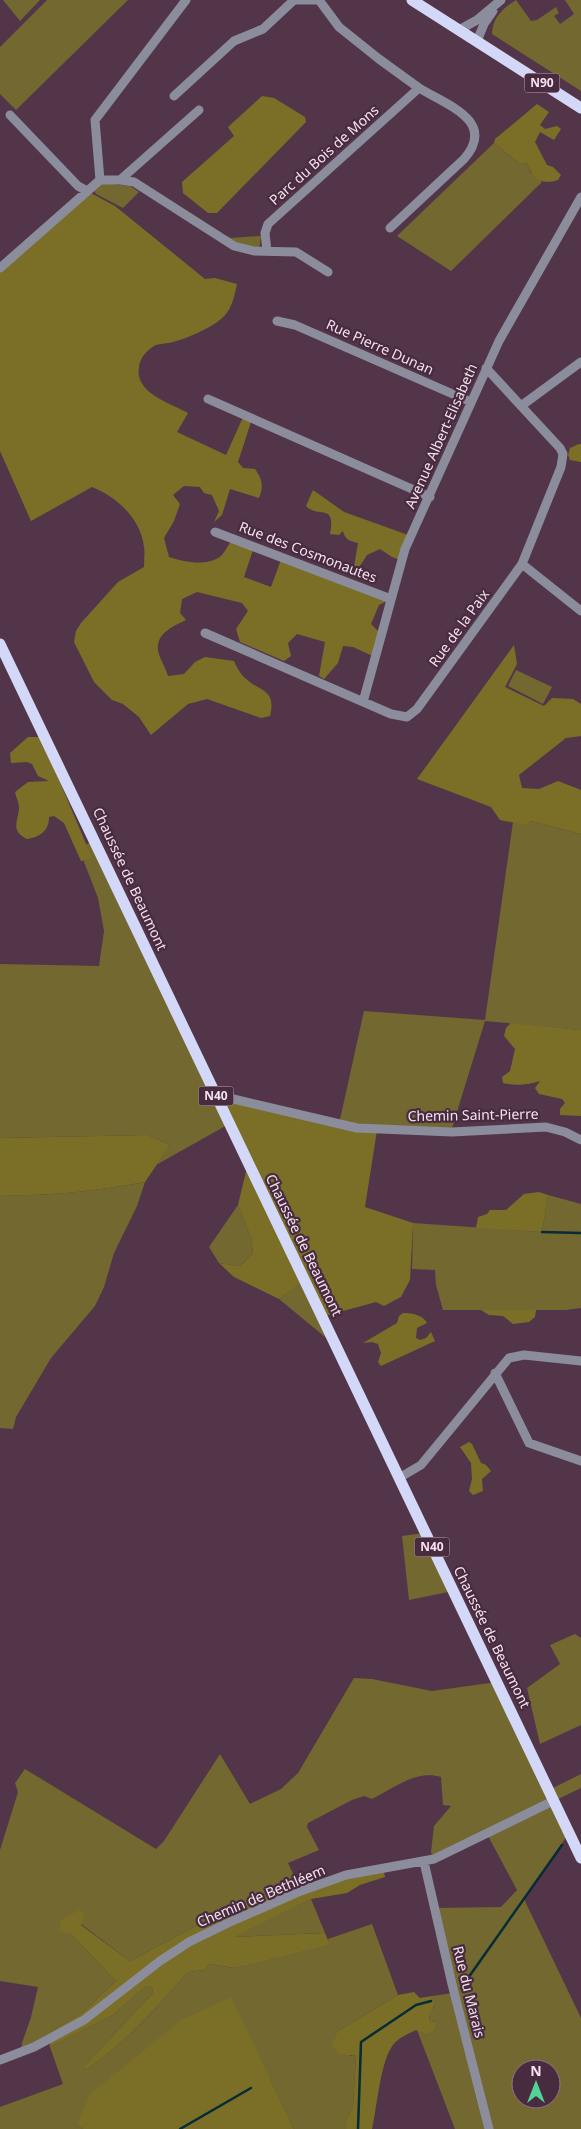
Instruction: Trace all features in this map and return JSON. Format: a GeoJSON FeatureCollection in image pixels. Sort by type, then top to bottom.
{"type":"FeatureCollection","features":[{"type":"Feature","properties":{"kind":"main road","name":"N90"},"geometry":{"type":"LineString","coordinates":[[412,0],[581,108]]}},
{"type":"Feature","properties":{"kind":"main road","name":"Chaussée de Beaumont"},"geometry":{"type":"LineString","coordinates":[[0,644],[3,656],[581,1858]]}},
{"type":"Feature","properties":{"kind":"street"},"geometry":{"type":"LineString","coordinates":[[100,180],[95,120],[186,0]]}},
{"type":"Feature","properties":{"kind":"street"},"geometry":{"type":"LineString","coordinates":[[174,96],[234,41],[263,28],[294,0],[319,0],[339,28],[419,88],[470,119],[476,131],[476,140],[473,148],[464,159],[390,228]]}},
{"type":"Feature","properties":{"kind":"street"},"geometry":{"type":"LineString","coordinates":[[459,30],[477,20],[501,0]]}},
{"type":"Feature","properties":{"kind":"street"},"geometry":{"type":"LineString","coordinates":[[477,41],[484,24],[501,0]]}},
{"type":"Feature","properties":{"kind":"street","name":"Parc du Bois de Mons"},"geometry":{"type":"LineString","coordinates":[[267,251],[265,233],[268,224],[419,88]]}},
{"type":"Feature","properties":{"kind":"street"},"geometry":{"type":"LineString","coordinates":[[120,180],[199,110]]}},
{"type":"Feature","properties":{"kind":"street"},"geometry":{"type":"LineString","coordinates":[[10,115],[78,186],[87,191]]}},
{"type":"Feature","properties":{"kind":"street"},"geometry":{"type":"LineString","coordinates":[[0,268],[100,180],[120,180],[134,182],[234,246],[254,251],[296,252],[328,272]]}},
{"type":"Feature","properties":{"kind":"street","name":"Avenue Albert-Elisabeth"},"geometry":{"type":"LineString","coordinates":[[363,702],[406,549],[486,368],[504,332],[581,197]]}},
{"type":"Feature","properties":{"kind":"street","name":"Rue Pierre Dunan"},"geometry":{"type":"LineString","coordinates":[[277,321],[295,325],[471,402]]}},
{"type":"Feature","properties":{"kind":"street"},"geometry":{"type":"LineString","coordinates":[[522,406],[581,362]]}},
{"type":"Feature","properties":{"kind":"street","name":"Rue de la Paix"},"geometry":{"type":"LineString","coordinates":[[206,633],[391,714],[407,717],[417,709],[522,564],[561,467],[563,454],[560,448],[486,368]]}},
{"type":"Feature","properties":{"kind":"street"},"geometry":{"type":"LineString","coordinates":[[208,400],[430,497]]}},
{"type":"Feature","properties":{"kind":"street","name":"Rue des Cosmonautes"},"geometry":{"type":"LineString","coordinates":[[215,532],[392,599]]}},
{"type":"Feature","properties":{"kind":"street"},"geometry":{"type":"LineString","coordinates":[[522,564],[581,611]]}},
{"type":"Feature","properties":{"kind":"street","name":"Chemin Saint-Pierre"},"geometry":{"type":"LineString","coordinates":[[217,1098],[225,1097],[357,1128],[452,1132],[546,1127],[565,1132],[581,1140]]}},
{"type":"Feature","properties":{"kind":"street"},"geometry":{"type":"LineString","coordinates":[[399,1478],[421,1465],[504,1362],[515,1355],[581,1361]]}},
{"type":"Feature","properties":{"kind":"street"},"geometry":{"type":"LineString","coordinates":[[495,1373],[530,1443],[581,1461]]}},
{"type":"Feature","properties":{"kind":"street","name":"Chemin de Bethléem"},"geometry":{"type":"LineString","coordinates":[[0,2060],[34,2046],[84,2020],[160,1961],[189,1942],[230,1922],[301,1891],[346,1875],[376,1868],[424,1862],[458,1849],[554,1801]]}},
{"type":"Feature","properties":{"kind":"street","name":"Rue du Marais"},"geometry":{"type":"LineString","coordinates":[[424,1862],[452,1984],[489,2129]]}},
{"type":"Feature","properties":{"kind":"shaded area"},"geometry":{"type":"Polygon","coordinates":[[[3,0],[40,0],[20,21],[3,0]]]}},
{"type":"Feature","properties":{"kind":"shaded area"},"geometry":{"type":"Polygon","coordinates":[[[47,0],[128,0],[16,110],[0,94],[0,47],[47,0]]]}},
{"type":"Feature","properties":{"kind":"shaded area"},"geometry":{"type":"Polygon","coordinates":[[[516,0],[531,21],[537,20],[556,7],[559,13],[554,16],[560,24],[574,14],[565,0],[581,0],[581,91],[492,34],[496,18],[507,6],[516,0]]]}},
{"type":"Feature","properties":{"kind":"shaded area"},"geometry":{"type":"Polygon","coordinates":[[[262,96],[274,98],[305,117],[306,122],[217,213],[208,213],[183,193],[182,182],[234,136],[228,127],[262,96]]]}},
{"type":"Feature","properties":{"kind":"shaded area"},"geometry":{"type":"Polygon","coordinates":[[[537,104],[549,112],[540,125],[545,129],[557,126],[561,129],[554,140],[540,132],[535,142],[547,165],[553,167],[561,175],[558,180],[547,182],[538,180],[532,174],[527,163],[520,164],[494,143],[495,139],[537,104]]]}},
{"type":"Feature","properties":{"kind":"shaded area"},"geometry":{"type":"Polygon","coordinates":[[[494,143],[520,164],[527,163],[530,172],[542,182],[451,271],[397,236],[494,143]]]}},
{"type":"Feature","properties":{"kind":"shaded area"},"geometry":{"type":"Polygon","coordinates":[[[101,183],[130,186],[139,192],[123,208],[96,194],[94,190],[101,183]]]}},
{"type":"Feature","properties":{"kind":"shaded area"},"geometry":{"type":"Polygon","coordinates":[[[87,191],[115,206],[205,279],[215,278],[237,284],[230,307],[221,319],[192,336],[154,346],[144,355],[139,367],[139,376],[142,384],[148,390],[163,401],[188,413],[177,432],[226,455],[244,415],[252,419],[238,462],[243,468],[255,469],[261,479],[262,486],[259,498],[230,489],[222,515],[214,522],[219,511],[212,495],[204,493],[200,487],[184,486],[173,495],[180,504],[174,521],[164,538],[169,557],[188,562],[209,562],[221,556],[232,539],[254,547],[244,577],[271,587],[282,557],[391,599],[379,605],[371,624],[382,635],[375,657],[353,647],[343,646],[338,663],[324,679],[319,676],[325,642],[297,634],[288,643],[291,656],[284,661],[240,642],[236,629],[248,611],[242,603],[197,592],[182,599],[180,613],[186,620],[167,631],[158,644],[158,650],[168,676],[184,674],[195,662],[205,657],[234,661],[248,681],[265,691],[268,695],[271,700],[270,716],[261,718],[207,699],[188,704],[151,735],[139,717],[123,704],[112,700],[94,682],[74,642],[76,631],[81,623],[118,582],[144,567],[144,547],[138,527],[133,518],[119,503],[92,487],[31,521],[0,451],[0,268],[87,191]]]}},
{"type":"Feature","properties":{"kind":"shaded area"},"geometry":{"type":"Polygon","coordinates":[[[227,236],[230,238],[261,236],[259,251],[226,239],[227,236]]]}},
{"type":"Feature","properties":{"kind":"shaded area"},"geometry":{"type":"Polygon","coordinates":[[[581,444],[581,462],[570,460],[568,455],[570,448],[581,444]]]}},
{"type":"Feature","properties":{"kind":"shaded area"},"geometry":{"type":"Polygon","coordinates":[[[313,490],[344,512],[411,536],[402,561],[380,549],[367,555],[360,566],[354,567],[358,543],[348,540],[343,531],[339,535],[330,534],[331,518],[325,513],[311,510],[306,506],[313,490]]]}},
{"type":"Feature","properties":{"kind":"shaded area"},"geometry":{"type":"Polygon","coordinates":[[[514,645],[517,664],[505,687],[544,706],[552,698],[573,699],[581,704],[581,736],[566,738],[519,775],[522,788],[539,789],[558,781],[581,790],[581,834],[531,821],[525,825],[500,820],[491,807],[417,779],[514,645]]]}},
{"type":"Feature","properties":{"kind":"shaded area"},"geometry":{"type":"Polygon","coordinates":[[[516,670],[552,687],[543,704],[508,686],[516,670]]]}},
{"type":"Feature","properties":{"kind":"shaded area"},"geometry":{"type":"Polygon","coordinates":[[[28,737],[41,737],[92,858],[81,861],[64,823],[54,816],[49,817],[45,830],[36,837],[27,839],[18,832],[16,825],[19,806],[15,792],[28,782],[49,781],[38,776],[32,764],[27,762],[11,763],[10,753],[28,737]]]}},
{"type":"Feature","properties":{"kind":"shaded area"},"geometry":{"type":"Polygon","coordinates":[[[531,821],[581,834],[581,1030],[485,1021],[452,1128],[339,1124],[364,1011],[485,1020],[513,822],[525,824],[531,821]]]}},
{"type":"Feature","properties":{"kind":"shaded area"},"geometry":{"type":"Polygon","coordinates":[[[94,840],[229,1124],[156,1165],[170,1145],[148,1135],[0,1138],[0,964],[99,966],[104,931],[98,898],[79,849],[94,840]]]}},
{"type":"Feature","properties":{"kind":"shaded area"},"geometry":{"type":"Polygon","coordinates":[[[511,1023],[581,1030],[581,1116],[560,1115],[560,1109],[565,1103],[562,1099],[539,1094],[535,1088],[540,1081],[522,1085],[503,1083],[502,1077],[510,1071],[515,1049],[504,1036],[506,1028],[511,1023]]]}},
{"type":"Feature","properties":{"kind":"shaded area"},"geometry":{"type":"Polygon","coordinates":[[[217,1098],[377,1130],[365,1207],[413,1223],[410,1280],[401,1297],[384,1306],[376,1302],[321,1317],[304,1280],[279,1299],[234,1277],[219,1263],[240,1266],[253,1253],[251,1238],[238,1205],[248,1163],[217,1098]]]}},
{"type":"Feature","properties":{"kind":"shaded area"},"geometry":{"type":"Polygon","coordinates":[[[148,1135],[170,1145],[145,1182],[73,1192],[37,1195],[0,1195],[0,1138],[148,1135]]]}},
{"type":"Feature","properties":{"kind":"shaded area"},"geometry":{"type":"Polygon","coordinates":[[[145,1182],[137,1206],[114,1253],[104,1287],[95,1306],[51,1358],[16,1417],[13,1429],[0,1428],[0,1195],[37,1195],[73,1192],[145,1182]]]}},
{"type":"Feature","properties":{"kind":"shaded area"},"geometry":{"type":"Polygon","coordinates":[[[539,1192],[548,1195],[542,1232],[476,1228],[478,1217],[487,1214],[490,1210],[506,1210],[524,1194],[539,1192]]]}},
{"type":"Feature","properties":{"kind":"shaded area"},"geometry":{"type":"Polygon","coordinates":[[[548,1195],[581,1204],[581,1308],[566,1310],[443,1310],[436,1285],[435,1270],[412,1269],[413,1223],[542,1232],[548,1195]]]}},
{"type":"Feature","properties":{"kind":"shaded area"},"geometry":{"type":"Polygon","coordinates":[[[238,1205],[251,1238],[253,1253],[240,1266],[219,1263],[209,1247],[238,1205]]]}},
{"type":"Feature","properties":{"kind":"shaded area"},"geometry":{"type":"Polygon","coordinates":[[[304,1279],[336,1346],[279,1299],[304,1279]]]}},
{"type":"Feature","properties":{"kind":"shaded area"},"geometry":{"type":"Polygon","coordinates":[[[481,1310],[536,1310],[535,1317],[529,1322],[513,1324],[503,1316],[489,1315],[481,1310]]]}},
{"type":"Feature","properties":{"kind":"shaded area"},"geometry":{"type":"Polygon","coordinates":[[[403,1313],[417,1315],[427,1323],[417,1328],[416,1338],[420,1340],[426,1338],[431,1332],[435,1341],[381,1366],[378,1362],[381,1353],[378,1344],[372,1342],[363,1343],[397,1323],[399,1316],[403,1313]]]}},
{"type":"Feature","properties":{"kind":"shaded area"},"geometry":{"type":"Polygon","coordinates":[[[469,1442],[472,1444],[481,1463],[486,1465],[491,1471],[482,1479],[483,1491],[473,1495],[469,1491],[472,1479],[471,1463],[460,1447],[469,1442]]]}},
{"type":"Feature","properties":{"kind":"shaded area"},"geometry":{"type":"Polygon","coordinates":[[[425,1533],[453,1591],[409,1600],[402,1536],[425,1533]]]}},
{"type":"Feature","properties":{"kind":"shaded area"},"geometry":{"type":"Polygon","coordinates":[[[575,1634],[581,1638],[581,1725],[540,1744],[527,1688],[560,1664],[550,1645],[575,1634]]]}},
{"type":"Feature","properties":{"kind":"shaded area"},"geometry":{"type":"Polygon","coordinates":[[[354,1678],[372,1679],[432,1691],[497,1682],[549,1790],[581,1774],[581,1788],[554,1801],[569,1833],[524,1899],[581,2018],[581,2129],[455,2129],[417,2030],[427,2035],[437,2027],[436,2022],[430,2021],[429,2015],[435,2005],[432,1996],[454,1993],[435,1908],[501,1907],[517,1890],[487,1834],[434,1859],[431,1852],[434,1826],[451,1806],[443,1805],[441,1777],[432,1775],[405,1781],[372,1799],[364,1796],[352,1800],[308,1823],[307,1827],[319,1850],[288,1863],[298,1884],[288,1884],[211,1918],[130,1961],[81,1924],[71,1934],[116,1981],[83,2012],[51,2032],[49,2039],[21,2052],[38,1987],[0,1981],[0,1850],[18,1792],[15,1783],[25,1769],[156,1849],[164,1841],[220,1754],[250,1804],[281,1789],[298,1773],[354,1678]]]}},
{"type":"Feature","properties":{"kind":"shaded area"},"geometry":{"type":"Polygon","coordinates":[[[384,1872],[385,1877],[360,1885],[347,1893],[311,1899],[234,1937],[325,1933],[330,1945],[235,1968],[210,1964],[204,1970],[188,1972],[128,2036],[87,2069],[84,2066],[153,1993],[152,1987],[146,1986],[113,2015],[50,2047],[49,2039],[51,2032],[83,2012],[116,1981],[71,1934],[59,1931],[61,1920],[79,1910],[85,1915],[81,1925],[130,1961],[211,1918],[289,1884],[298,1884],[301,1891],[338,1879],[384,1872]]]}},
{"type":"Feature","properties":{"kind":"shaded area"},"geometry":{"type":"Polygon","coordinates":[[[311,1899],[325,1933],[233,1937],[311,1899]]]}},
{"type":"Feature","properties":{"kind":"shaded area"},"geometry":{"type":"Polygon","coordinates":[[[372,1924],[398,1995],[338,2031],[350,2056],[356,2056],[353,2107],[347,2118],[347,2129],[294,2129],[270,2079],[77,2125],[83,2129],[0,2129],[0,2107],[63,2084],[50,2047],[113,2015],[146,1986],[152,1987],[153,1993],[85,2065],[87,2069],[128,2036],[188,1972],[204,1970],[210,1964],[235,1968],[329,1945],[328,1939],[372,1924]]]}},
{"type":"Feature","properties":{"kind":"shaded area"},"geometry":{"type":"Polygon","coordinates":[[[414,1992],[420,1998],[432,1996],[435,2004],[429,2016],[430,2021],[436,2022],[437,2027],[427,2035],[416,2030],[402,2037],[393,2045],[384,2065],[372,2129],[347,2129],[347,2118],[353,2107],[356,2056],[339,2054],[332,2045],[338,2031],[398,1995],[414,1992]]]}},
{"type":"Feature","properties":{"kind":"shaded area"},"geometry":{"type":"Polygon","coordinates":[[[231,1997],[294,2129],[83,2129],[77,2125],[89,2095],[181,2020],[231,1997]]]}},
{"type":"Feature","properties":{"kind":"waterway"},"geometry":{"type":"LineString","coordinates":[[542,1232],[581,1233]]}},
{"type":"Feature","properties":{"kind":"waterway"},"geometry":{"type":"LineString","coordinates":[[461,1988],[562,1845]]}},
{"type":"Feature","properties":{"kind":"waterway"},"geometry":{"type":"LineString","coordinates":[[358,2129],[361,2042],[416,2005],[431,2001]]}},
{"type":"Feature","properties":{"kind":"waterway"},"geometry":{"type":"LineString","coordinates":[[180,2129],[251,2088]]}}]}
